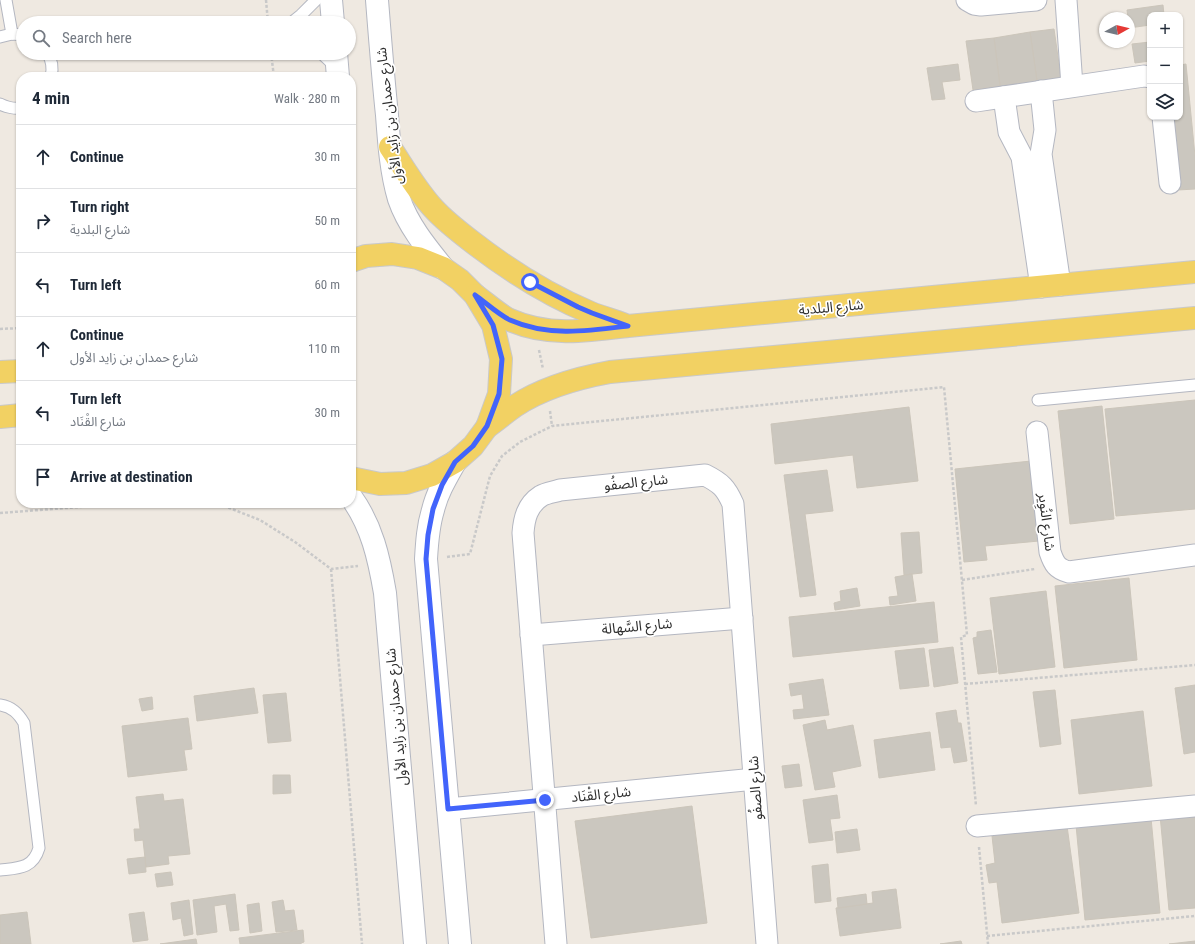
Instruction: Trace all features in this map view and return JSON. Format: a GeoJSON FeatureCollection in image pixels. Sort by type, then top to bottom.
{"type":"FeatureCollection","features":[{"type":"Feature","properties":{"kind":"main road"},"geometry":{"type":"LineString","coordinates":[[331,0],[332,16]]}},
{"type":"Feature","properties":{"kind":"main road","name":"شارع حمدان بن زايد الأول"},"geometry":{"type":"LineString","coordinates":[[377,0],[390,147],[399,199],[421,241],[442,268]]}},
{"type":"Feature","properties":{"kind":"main road"},"geometry":{"type":"LineString","coordinates":[[390,147],[421,194],[433,208],[445,221],[484,251],[530,282],[563,300],[592,313],[628,326]]}},
{"type":"Feature","properties":{"kind":"main road"},"geometry":{"type":"LineString","coordinates":[[356,259],[366,256],[392,254],[418,258],[442,268],[460,280],[475,295],[493,325],[502,359],[499,394],[487,426],[473,446],[455,462],[432,476],[406,483],[380,484],[356,479]]}},
{"type":"Feature","properties":{"kind":"main road","name":"شارع البلدية"},"geometry":{"type":"LineString","coordinates":[[475,295],[509,319],[536,329],[563,332],[1195,272]]}},
{"type":"Feature","properties":{"kind":"main road"},"geometry":{"type":"LineString","coordinates":[[487,426],[516,406],[546,390],[578,378],[610,372],[1195,318]]}},
{"type":"Feature","properties":{"kind":"main road"},"geometry":{"type":"LineString","coordinates":[[0,372],[16,371]]}},
{"type":"Feature","properties":{"kind":"main road"},"geometry":{"type":"LineString","coordinates":[[0,417],[16,415]]}},
{"type":"Feature","properties":{"kind":"main road"},"geometry":{"type":"LineString","coordinates":[[455,462],[442,485],[433,509],[428,535],[426,559],[460,944]]}},
{"type":"Feature","properties":{"kind":"main road","name":"شارع حمدان بن زايد الأول"},"geometry":{"type":"LineString","coordinates":[[356,504],[371,532],[380,564],[385,593],[415,944]]}},
{"type":"Feature","properties":{"kind":"street"},"geometry":{"type":"LineString","coordinates":[[967,0],[974,4],[981,5],[1036,0]]}},
{"type":"Feature","properties":{"kind":"street"},"geometry":{"type":"LineString","coordinates":[[1066,0],[1072,86]]}},
{"type":"Feature","properties":{"kind":"street"},"geometry":{"type":"LineString","coordinates":[[976,101],[1072,86],[1147,76]]}},
{"type":"Feature","properties":{"kind":"street"},"geometry":{"type":"LineString","coordinates":[[1041,91],[1045,130],[1041,154],[1051,286]]}},
{"type":"Feature","properties":{"kind":"street"},"geometry":{"type":"LineString","coordinates":[[1004,97],[1009,132],[1022,157],[1051,286]]}},
{"type":"Feature","properties":{"kind":"street"},"geometry":{"type":"LineString","coordinates":[[1163,120],[1170,183]]}},
{"type":"Feature","properties":{"kind":"street","name":"شارع النُوِير"},"geometry":{"type":"LineString","coordinates":[[1037,432],[1050,552],[1053,560],[1062,570],[1069,572],[1195,555]]}},
{"type":"Feature","properties":{"kind":"street","name":"شارع الصفُو"},"geometry":{"type":"LineString","coordinates":[[556,944],[523,533],[524,520],[530,507],[541,496],[560,490],[705,475],[717,482],[727,492],[733,504],[767,944]]}},
{"type":"Feature","properties":{"kind":"street","name":"شارع السَّهالة"},"geometry":{"type":"LineString","coordinates":[[531,635],[742,618]]}},
{"type":"Feature","properties":{"kind":"street","name":"شارع القْنَاد"},"geometry":{"type":"LineString","coordinates":[[448,809],[755,779]]}},
{"type":"Feature","properties":{"kind":"street"},"geometry":{"type":"LineString","coordinates":[[977,826],[1195,806]]}},
{"type":"Feature","properties":{"kind":"lane"},"geometry":{"type":"LineString","coordinates":[[6,0],[16,28]]}},
{"type":"Feature","properties":{"kind":"lane"},"geometry":{"type":"LineString","coordinates":[[300,16],[316,0]]}},
{"type":"Feature","properties":{"kind":"lane"},"geometry":{"type":"LineString","coordinates":[[0,37],[16,34]]}},
{"type":"Feature","properties":{"kind":"lane"},"geometry":{"type":"LineString","coordinates":[[51,60],[52,72]]}},
{"type":"Feature","properties":{"kind":"lane"},"geometry":{"type":"LineString","coordinates":[[1,106],[16,108]]}},
{"type":"Feature","properties":{"kind":"lane"},"geometry":{"type":"LineString","coordinates":[[1038,400],[1195,385]]}},
{"type":"Feature","properties":{"kind":"lane"},"geometry":{"type":"LineString","coordinates":[[0,705],[6,706],[13,710],[19,715],[24,723],[39,848],[34,859],[25,866],[0,870]]}},
{"type":"Feature","properties":{"kind":"path"},"geometry":{"type":"LineString","coordinates":[[266,0],[267,16]]}},
{"type":"Feature","properties":{"kind":"path"},"geometry":{"type":"LineString","coordinates":[[272,60],[273,72]]}},
{"type":"Feature","properties":{"kind":"path"},"geometry":{"type":"LineString","coordinates":[[0,329],[16,328]]}},
{"type":"Feature","properties":{"kind":"path"},"geometry":{"type":"LineString","coordinates":[[944,387],[967,635],[960,637],[988,944]]}},
{"type":"Feature","properties":{"kind":"path"},"geometry":{"type":"LineString","coordinates":[[0,513],[59,508]]}},
{"type":"Feature","properties":{"kind":"path"},"geometry":{"type":"LineString","coordinates":[[962,580],[1057,566]]}},
{"type":"Feature","properties":{"kind":"path"},"geometry":{"type":"LineString","coordinates":[[332,569],[362,944]]}},
{"type":"Feature","properties":{"kind":"path"},"geometry":{"type":"LineString","coordinates":[[965,684],[1195,665]]}},
{"type":"Feature","properties":{"kind":"path"},"geometry":{"type":"LineString","coordinates":[[987,936],[1195,916]]}},
{"type":"Feature","properties":{"kind":"building"},"geometry":{"type":"Polygon","coordinates":[[[1163,5],[1164,12],[1147,12],[1147,25],[1135,27],[1135,12],[1127,12],[1127,10],[1163,5]]]}},
{"type":"Feature","properties":{"kind":"building"},"geometry":{"type":"Polygon","coordinates":[[[1054,29],[1061,78],[1037,81],[1030,32],[1054,29]]]}},
{"type":"Feature","properties":{"kind":"building"},"geometry":{"type":"Polygon","coordinates":[[[1030,32],[1037,81],[1000,86],[994,38],[1030,32]]]}},
{"type":"Feature","properties":{"kind":"building"},"geometry":{"type":"Polygon","coordinates":[[[994,38],[1000,86],[973,90],[966,41],[994,38]]]}},
{"type":"Feature","properties":{"kind":"building"},"geometry":{"type":"Polygon","coordinates":[[[1147,42],[1147,61],[1135,63],[1133,48],[1135,48],[1135,44],[1147,42]]]}},
{"type":"Feature","properties":{"kind":"building"},"geometry":{"type":"Polygon","coordinates":[[[958,64],[960,80],[942,82],[945,99],[932,100],[927,68],[958,64]]]}},
{"type":"Feature","properties":{"kind":"building"},"geometry":{"type":"Polygon","coordinates":[[[1183,64],[1186,64],[1195,156],[1195,189],[1178,190],[1171,120],[1183,120],[1183,64]]]}},
{"type":"Feature","properties":{"kind":"building"},"geometry":{"type":"Polygon","coordinates":[[[1195,400],[1195,509],[1116,516],[1105,409],[1195,400]]]}},
{"type":"Feature","properties":{"kind":"building"},"geometry":{"type":"Polygon","coordinates":[[[1102,406],[1114,519],[1070,524],[1058,411],[1102,406]]]}},
{"type":"Feature","properties":{"kind":"building"},"geometry":{"type":"Polygon","coordinates":[[[909,407],[918,481],[857,488],[853,455],[775,464],[771,424],[909,407]]]}},
{"type":"Feature","properties":{"kind":"building"},"geometry":{"type":"Polygon","coordinates":[[[1031,461],[1039,541],[985,546],[987,560],[964,562],[955,469],[1031,461]]]}},
{"type":"Feature","properties":{"kind":"building"},"geometry":{"type":"Polygon","coordinates":[[[827,470],[833,511],[805,514],[816,595],[800,597],[784,475],[827,470]]]}},
{"type":"Feature","properties":{"kind":"building"},"geometry":{"type":"Polygon","coordinates":[[[919,532],[922,573],[904,575],[901,533],[919,532]]]}},
{"type":"Feature","properties":{"kind":"building"},"geometry":{"type":"Polygon","coordinates":[[[912,574],[916,601],[890,605],[889,597],[898,596],[895,577],[912,574]]]}},
{"type":"Feature","properties":{"kind":"building"},"geometry":{"type":"Polygon","coordinates":[[[1129,578],[1137,660],[1064,668],[1055,586],[1129,578]]]}},
{"type":"Feature","properties":{"kind":"building"},"geometry":{"type":"Polygon","coordinates":[[[857,588],[860,606],[835,610],[834,603],[841,601],[840,591],[857,588]]]}},
{"type":"Feature","properties":{"kind":"building"},"geometry":{"type":"Polygon","coordinates":[[[1046,591],[1055,667],[999,674],[990,598],[1046,591]]]}},
{"type":"Feature","properties":{"kind":"building"},"geometry":{"type":"Polygon","coordinates":[[[934,602],[938,642],[793,657],[789,617],[934,602]]]}},
{"type":"Feature","properties":{"kind":"building"},"geometry":{"type":"Polygon","coordinates":[[[991,630],[997,672],[978,674],[973,638],[977,637],[977,632],[991,630]]]}},
{"type":"Feature","properties":{"kind":"building"},"geometry":{"type":"Polygon","coordinates":[[[953,647],[958,683],[934,687],[929,650],[953,647]]]}},
{"type":"Feature","properties":{"kind":"building"},"geometry":{"type":"Polygon","coordinates":[[[924,648],[929,686],[900,689],[895,651],[924,648]]]}},
{"type":"Feature","properties":{"kind":"building"},"geometry":{"type":"Polygon","coordinates":[[[823,679],[829,715],[794,719],[793,710],[804,709],[802,694],[791,696],[789,684],[823,679]]]}},
{"type":"Feature","properties":{"kind":"building"},"geometry":{"type":"Polygon","coordinates":[[[1195,685],[1195,752],[1184,754],[1175,688],[1195,685]]]}},
{"type":"Feature","properties":{"kind":"building"},"geometry":{"type":"Polygon","coordinates":[[[254,688],[258,713],[197,721],[194,696],[254,688]]]}},
{"type":"Feature","properties":{"kind":"building"},"geometry":{"type":"Polygon","coordinates":[[[1055,690],[1061,744],[1040,747],[1033,692],[1055,690]]]}},
{"type":"Feature","properties":{"kind":"building"},"geometry":{"type":"Polygon","coordinates":[[[286,693],[291,741],[268,743],[263,695],[286,693]]]}},
{"type":"Feature","properties":{"kind":"building"},"geometry":{"type":"Polygon","coordinates":[[[152,697],[153,709],[142,711],[139,699],[152,697]]]}},
{"type":"Feature","properties":{"kind":"building"},"geometry":{"type":"Polygon","coordinates":[[[956,710],[958,723],[961,723],[967,761],[954,763],[951,747],[941,748],[936,713],[956,710]]]}},
{"type":"Feature","properties":{"kind":"building"},"geometry":{"type":"Polygon","coordinates":[[[1143,711],[1152,786],[1079,794],[1071,720],[1143,711]]]}},
{"type":"Feature","properties":{"kind":"building"},"geometry":{"type":"Polygon","coordinates":[[[188,718],[192,749],[184,750],[187,770],[128,777],[122,726],[188,718]]]}},
{"type":"Feature","properties":{"kind":"building"},"geometry":{"type":"Polygon","coordinates":[[[825,720],[827,730],[853,725],[861,766],[832,772],[835,787],[815,790],[803,725],[825,720]]]}},
{"type":"Feature","properties":{"kind":"building"},"geometry":{"type":"Polygon","coordinates":[[[930,732],[935,770],[879,778],[874,740],[930,732]]]}},
{"type":"Feature","properties":{"kind":"building"},"geometry":{"type":"Polygon","coordinates":[[[799,764],[802,786],[785,788],[782,766],[799,764]]]}},
{"type":"Feature","properties":{"kind":"building"},"geometry":{"type":"Polygon","coordinates":[[[273,775],[290,775],[291,793],[273,794],[273,775]]]}},
{"type":"Feature","properties":{"kind":"building"},"geometry":{"type":"Polygon","coordinates":[[[163,794],[164,801],[183,799],[190,854],[168,856],[169,864],[146,867],[143,840],[135,841],[134,829],[140,829],[136,797],[163,794]]]}},
{"type":"Feature","properties":{"kind":"building"},"geometry":{"type":"Polygon","coordinates":[[[837,795],[840,818],[830,819],[833,840],[809,843],[803,800],[837,795]]]}},
{"type":"Feature","properties":{"kind":"building"},"geometry":{"type":"Polygon","coordinates":[[[692,806],[707,923],[591,938],[575,821],[692,806]]]}},
{"type":"Feature","properties":{"kind":"building"},"geometry":{"type":"Polygon","coordinates":[[[1195,812],[1195,908],[1169,910],[1160,815],[1195,812]]]}},
{"type":"Feature","properties":{"kind":"building"},"geometry":{"type":"Polygon","coordinates":[[[1151,818],[1160,913],[1085,920],[1076,825],[1151,818]]]}},
{"type":"Feature","properties":{"kind":"building"},"geometry":{"type":"Polygon","coordinates":[[[1067,826],[1079,913],[1002,923],[997,882],[989,883],[986,865],[995,863],[992,836],[1067,826]]]}},
{"type":"Feature","properties":{"kind":"building"},"geometry":{"type":"Polygon","coordinates":[[[857,829],[860,850],[837,853],[835,832],[857,829]]]}},
{"type":"Feature","properties":{"kind":"building"},"geometry":{"type":"Polygon","coordinates":[[[145,857],[146,872],[129,874],[127,859],[145,857]]]}},
{"type":"Feature","properties":{"kind":"building"},"geometry":{"type":"Polygon","coordinates":[[[828,864],[831,901],[815,903],[812,866],[828,864]]]}},
{"type":"Feature","properties":{"kind":"building"},"geometry":{"type":"Polygon","coordinates":[[[171,872],[173,885],[157,887],[155,874],[171,872]]]}},
{"type":"Feature","properties":{"kind":"building"},"geometry":{"type":"Polygon","coordinates":[[[896,889],[901,928],[840,936],[836,908],[873,903],[872,892],[896,889]]]}},
{"type":"Feature","properties":{"kind":"building"},"geometry":{"type":"Polygon","coordinates":[[[235,894],[239,930],[230,931],[226,904],[214,906],[217,932],[197,935],[193,900],[235,894]]]}},
{"type":"Feature","properties":{"kind":"building"},"geometry":{"type":"Polygon","coordinates":[[[866,894],[867,904],[838,908],[837,898],[866,894]]]}},
{"type":"Feature","properties":{"kind":"building"},"geometry":{"type":"Polygon","coordinates":[[[189,900],[193,934],[184,936],[181,918],[173,920],[171,903],[189,900]]]}},
{"type":"Feature","properties":{"kind":"building"},"geometry":{"type":"Polygon","coordinates":[[[283,900],[285,911],[294,910],[297,930],[276,932],[272,902],[283,900]]]}},
{"type":"Feature","properties":{"kind":"building"},"geometry":{"type":"Polygon","coordinates":[[[259,903],[262,931],[250,933],[247,905],[259,903]]]}},
{"type":"Feature","properties":{"kind":"building"},"geometry":{"type":"Polygon","coordinates":[[[27,912],[31,944],[0,944],[0,915],[27,912]]]}},
{"type":"Feature","properties":{"kind":"building"},"geometry":{"type":"Polygon","coordinates":[[[144,912],[148,940],[133,942],[129,914],[144,912]]]}},
{"type":"Feature","properties":{"kind":"building"},"geometry":{"type":"Polygon","coordinates":[[[303,930],[304,942],[301,944],[240,944],[239,938],[303,930]]]}},
{"type":"Feature","properties":{"kind":"building"},"geometry":{"type":"Polygon","coordinates":[[[196,939],[197,944],[160,944],[196,939]]]}},
{"type":"Feature","properties":{"kind":"building"},"geometry":{"type":"Polygon","coordinates":[[[961,941],[962,944],[940,944],[961,941]]]}},
{"type":"Feature","properties":{"kind":"building"},"geometry":{"type":"Polygon","coordinates":[[[1195,941],[1195,944],[1169,944],[1195,941]]]}},
{"type":"Feature","properties":{"kind":"route"},"geometry":{"type":"LineString","coordinates":[[530,282],[578,307],[628,326],[563,332],[536,329],[509,319],[475,295],[493,325],[502,359],[499,394],[487,426],[473,446],[455,462],[442,485],[433,509],[428,535],[426,559],[448,809],[545,800]]}}]}
